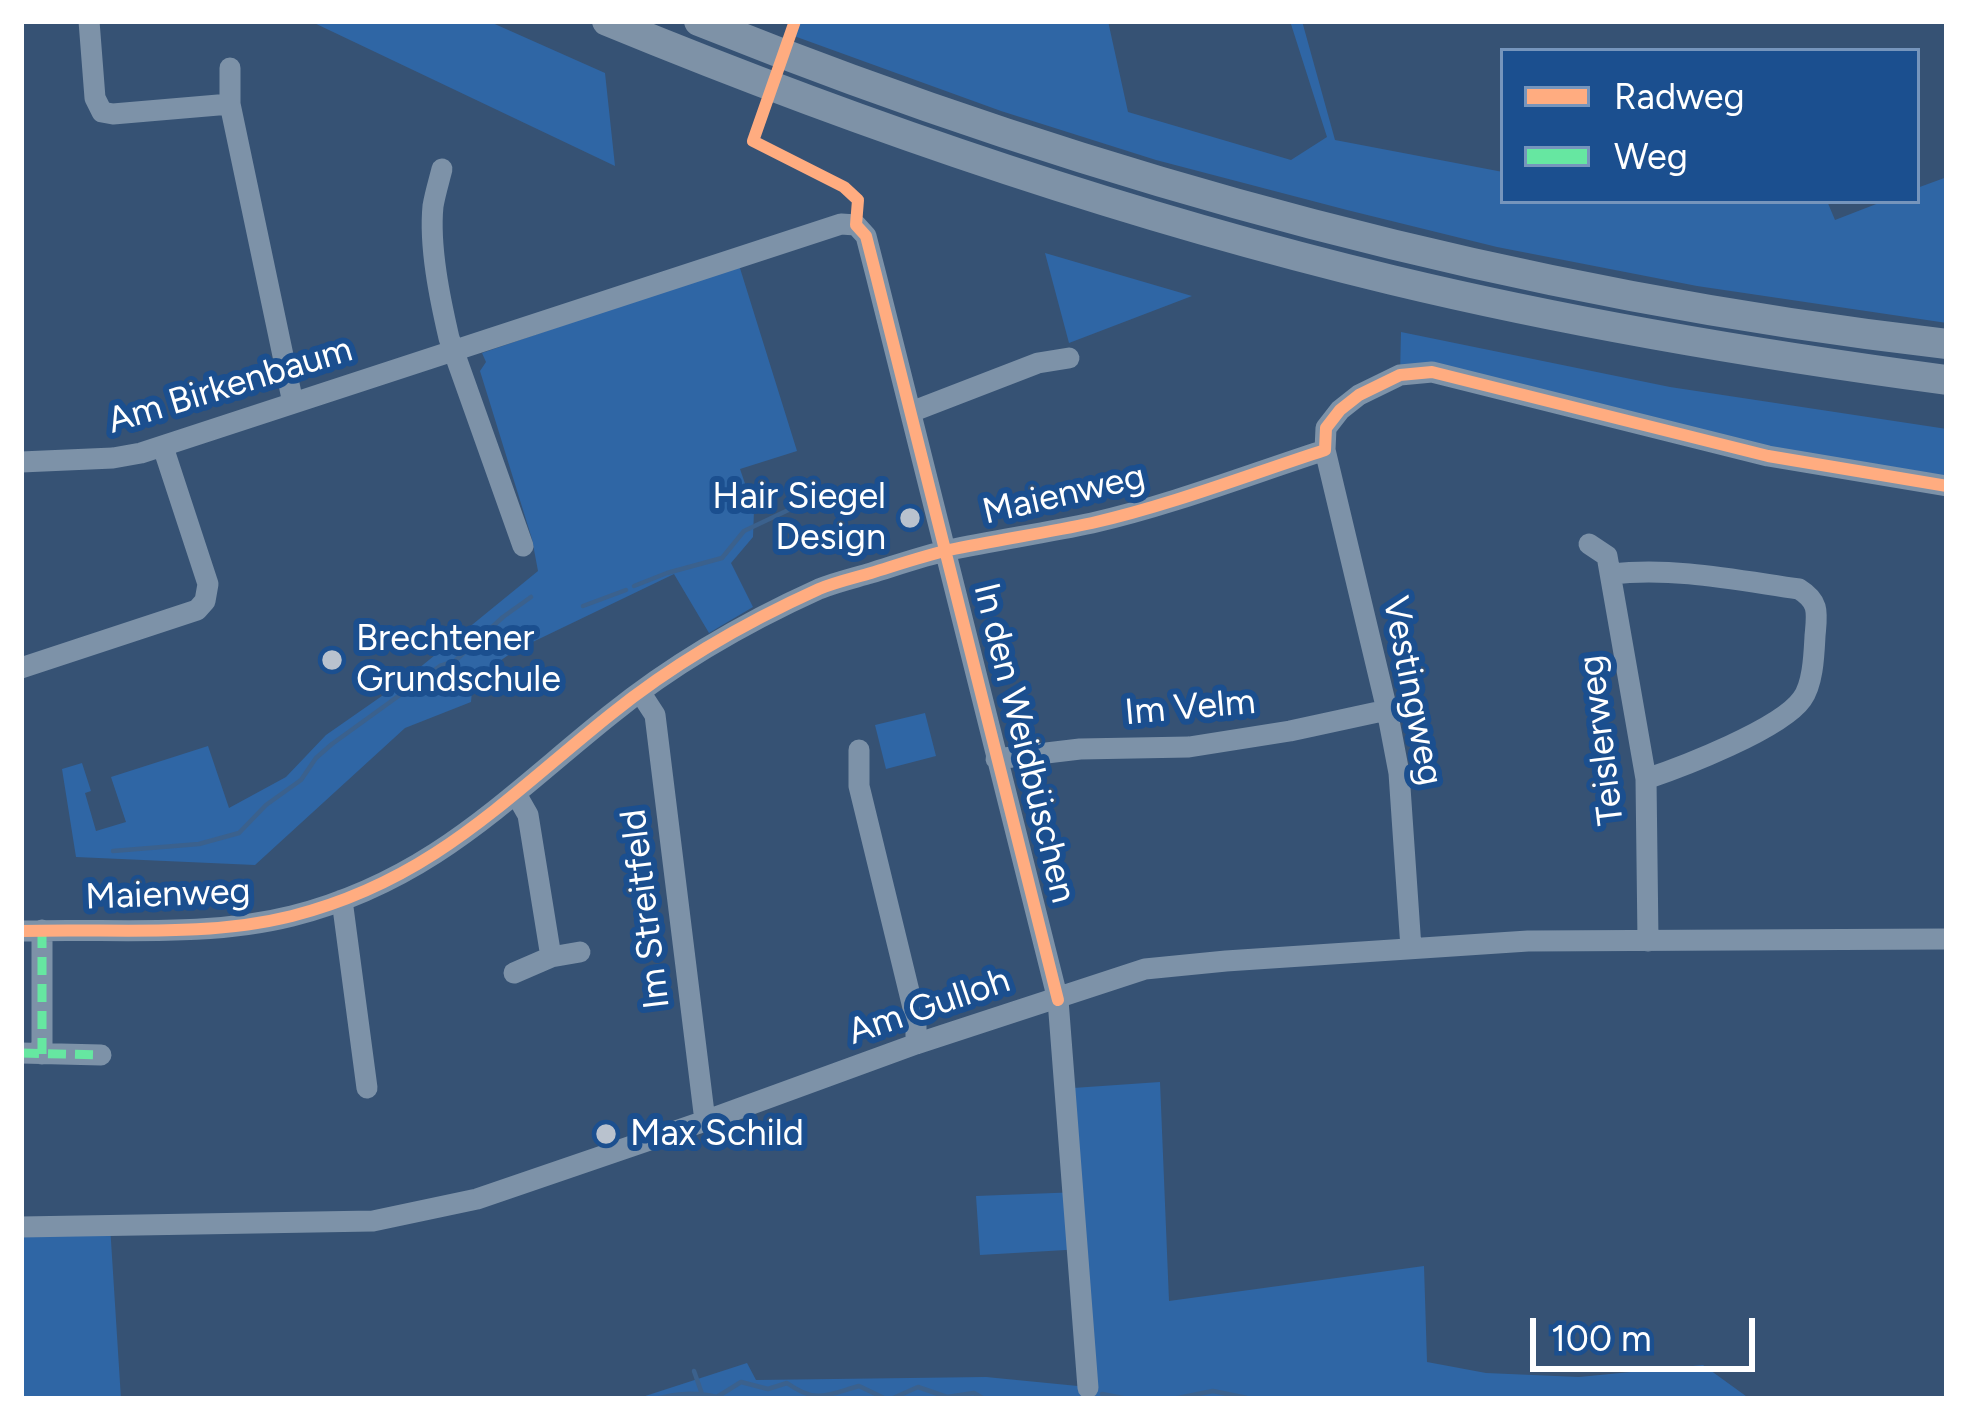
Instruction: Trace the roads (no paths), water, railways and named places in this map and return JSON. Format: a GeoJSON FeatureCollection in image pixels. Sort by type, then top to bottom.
{"type":"FeatureCollection","features":[{"type":"Feature","properties":{"kind":"highway"},"geometry":{"type":"LineString","coordinates":[[607,21],[754,82],[915,140],[1230,238],[1567,318],[1720,347],[1947,380]]}},
{"type":"Feature","properties":{"kind":"highway"},"geometry":{"type":"LineString","coordinates":[[699,21],[797,60],[1085,159],[1388,242],[1679,305],[1947,344]]}},
{"type":"Feature","properties":{"kind":"street"},"geometry":{"type":"LineString","coordinates":[[89,21],[95,98],[102,112],[230,104]]}},
{"type":"Feature","properties":{"kind":"street"},"geometry":{"type":"LineString","coordinates":[[230,68],[230,104],[293,404]]}},
{"type":"Feature","properties":{"kind":"street"},"geometry":{"type":"LineString","coordinates":[[442,169],[433,208],[444,317],[523,546]]}},
{"type":"Feature","properties":{"kind":"street","name":"Am Birkenbaum"},"geometry":{"type":"LineString","coordinates":[[21,462],[113,458],[163,447],[739,256],[842,224],[856,225]]}},
{"type":"Feature","properties":{"kind":"street","name":"In den Weidbüschen"},"geometry":{"type":"LineString","coordinates":[[856,225],[866,236],[1058,1000],[1088,1388]]}},
{"type":"Feature","properties":{"kind":"street"},"geometry":{"type":"LineString","coordinates":[[910,412],[1038,363],[1069,358]]}},
{"type":"Feature","properties":{"kind":"street"},"geometry":{"type":"LineString","coordinates":[[1325,450],[1326,428],[1359,395],[1400,374],[1432,372],[1768,456],[1947,486]]}},
{"type":"Feature","properties":{"kind":"street"},"geometry":{"type":"LineString","coordinates":[[21,668],[196,610],[205,601],[208,584],[163,447]]}},
{"type":"Feature","properties":{"kind":"street","name":"Maienweg"},"geometry":{"type":"LineString","coordinates":[[32,931],[230,927],[296,915],[342,900],[442,851],[640,692],[731,634],[825,586],[945,551],[1093,523],[1325,450]]}},
{"type":"Feature","properties":{"kind":"street","name":"Vestingweg"},"geometry":{"type":"LineString","coordinates":[[1325,450],[1399,773],[1411,948]]}},
{"type":"Feature","properties":{"kind":"street","name":"Teislerweg"},"geometry":{"type":"LineString","coordinates":[[1589,544],[1607,556],[1646,779],[1648,940]]}},
{"type":"Feature","properties":{"kind":"street"},"geometry":{"type":"LineString","coordinates":[[1611,574],[1684,572],[1798,590],[1812,597],[1817,606],[1805,695],[1789,714],[1690,765],[1646,779]]}},
{"type":"Feature","properties":{"kind":"street","name":"Im Streitfeld"},"geometry":{"type":"LineString","coordinates":[[640,692],[656,715],[705,1121]]}},
{"type":"Feature","properties":{"kind":"street","name":"Im Velm"},"geometry":{"type":"LineString","coordinates":[[996,759],[1080,749],[1189,747],[1387,710]]}},
{"type":"Feature","properties":{"kind":"street"},"geometry":{"type":"LineString","coordinates":[[859,750],[859,786],[916,1020],[916,1044]]}},
{"type":"Feature","properties":{"kind":"street"},"geometry":{"type":"LineString","coordinates":[[516,794],[528,814],[551,957]]}},
{"type":"Feature","properties":{"kind":"street"},"geometry":{"type":"LineString","coordinates":[[342,900],[367,1088]]}},
{"type":"Feature","properties":{"kind":"street"},"geometry":{"type":"LineString","coordinates":[[32,931],[32,1054],[101,1055]]}},
{"type":"Feature","properties":{"kind":"street","name":"Am Gulloh"},"geometry":{"type":"LineString","coordinates":[[21,1227],[373,1221],[478,1199],[1144,969],[1528,941],[1947,939]]}},
{"type":"Feature","properties":{"kind":"street"},"geometry":{"type":"LineString","coordinates":[[514,974],[551,957],[580,952]]}},
{"type":"Feature","properties":{"kind":"waterway"},"geometry":{"type":"LineString","coordinates":[[634,586],[722,558],[744,531],[801,504],[815,505]]}},
{"type":"Feature","properties":{"kind":"waterway"},"geometry":{"type":"LineString","coordinates":[[583,606],[626,590]]}},
{"type":"Feature","properties":{"kind":"waterway"},"geometry":{"type":"LineString","coordinates":[[113,851],[199,844],[239,833],[266,805],[301,780],[332,744],[440,666],[455,661],[531,597]]}},
{"type":"Feature","properties":{"kind":"waterway"},"geometry":{"type":"LineString","coordinates":[[694,1371],[702,1394]]}},
{"type":"Feature","properties":{"kind":"waterway"},"geometry":{"type":"LineString","coordinates":[[655,1399],[686,1394],[717,1397],[741,1382],[768,1389],[787,1383],[814,1396],[859,1386],[886,1399]]}},
{"type":"Feature","properties":{"kind":"waterway"},"geometry":{"type":"LineString","coordinates":[[891,1399],[918,1387],[947,1397],[974,1393],[984,1399]]}},
{"type":"Feature","properties":{"kind":"waterway"},"geometry":{"type":"LineString","coordinates":[[1173,1399],[1213,1391],[1247,1398],[1294,1399]]}},
{"type":"Feature","properties":{"kind":"waterway"},"geometry":{"type":"LineString","coordinates":[[1102,1394],[1128,1399]]}},
{"type":"Feature","properties":{"kind":"place","name":"Hair Siegel Design"},"geometry":{"type":"Point","coordinates":[910,518]}},
{"type":"Feature","properties":{"kind":"place","name":"Brechtener Grundschule"},"geometry":{"type":"Point","coordinates":[332,660]}},
{"type":"Feature","properties":{"kind":"place","name":"Max Schild"},"geometry":{"type":"Point","coordinates":[606,1134]}}]}
